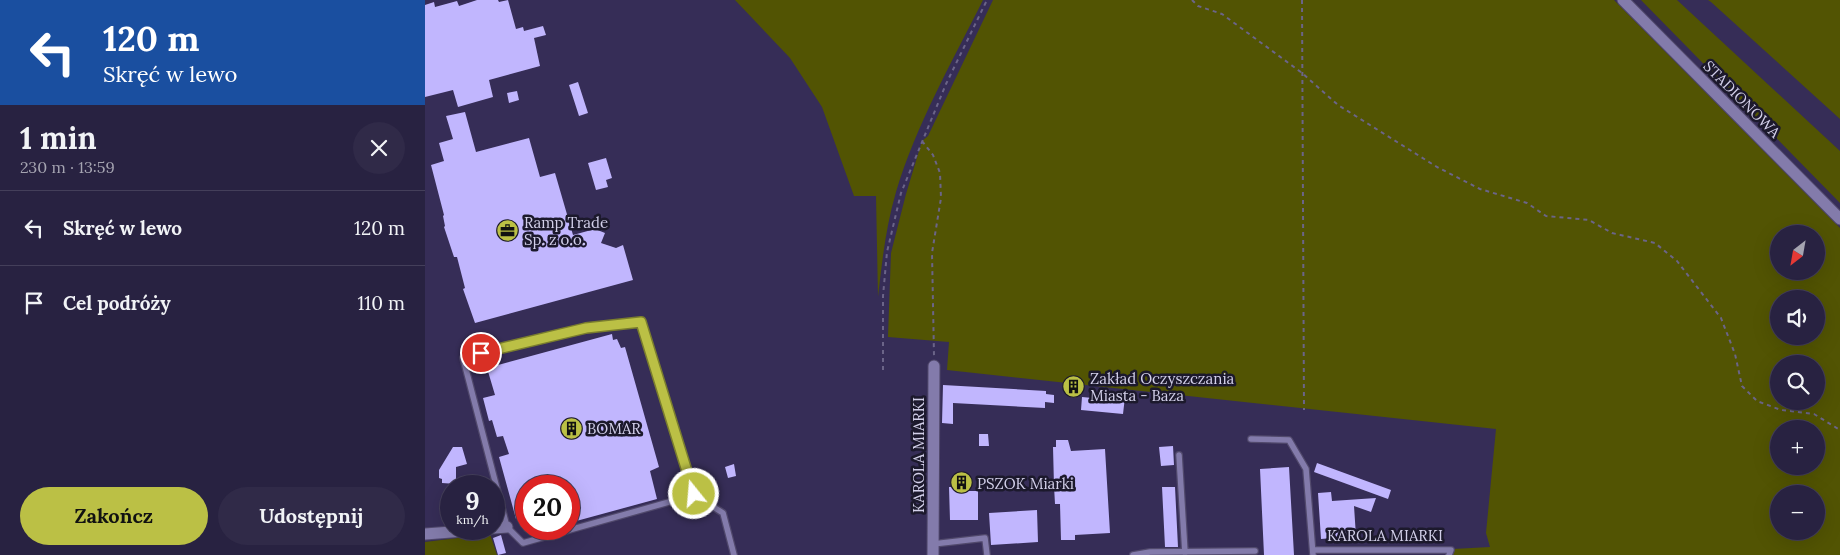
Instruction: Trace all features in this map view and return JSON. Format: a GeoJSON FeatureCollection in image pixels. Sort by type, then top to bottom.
{"type":"FeatureCollection","features":[{"type":"Feature","properties":{"kind":"street","name":"STADIONOWA"},"geometry":{"type":"LineString","coordinates":[[1623,0],[1840,219]]}},
{"type":"Feature","properties":{"kind":"street","name":"KAROLA MIARKI"},"geometry":{"type":"LineString","coordinates":[[933,549],[934,366]]}},
{"type":"Feature","properties":{"kind":"street"},"geometry":{"type":"LineString","coordinates":[[425,534],[440,533]]}},
{"type":"Feature","properties":{"kind":"lane"},"geometry":{"type":"LineString","coordinates":[[694,494],[523,543],[507,527],[463,358],[586,328],[641,322],[694,494],[723,513],[734,555]]}},
{"type":"Feature","properties":{"kind":"lane","name":"KAROLA MIARKI"},"geometry":{"type":"LineString","coordinates":[[1251,439],[1289,440],[1305,469],[1313,552],[1451,550],[1449,555]]}},
{"type":"Feature","properties":{"kind":"lane"},"geometry":{"type":"LineString","coordinates":[[1179,455],[1185,553]]}},
{"type":"Feature","properties":{"kind":"lane","name":"KAROLA MIARKI"},"geometry":{"type":"LineString","coordinates":[[933,549],[985,538],[987,555]]}},
{"type":"Feature","properties":{"kind":"lane"},"geometry":{"type":"LineString","coordinates":[[1133,555],[1150,552],[1255,551]]}},
{"type":"Feature","properties":{"kind":"path"},"geometry":{"type":"LineString","coordinates":[[883,370],[883,296],[887,252],[901,192],[946,84],[987,0]]}},
{"type":"Feature","properties":{"kind":"path"},"geometry":{"type":"LineString","coordinates":[[1192,0],[1198,6],[1222,14],[1302,73],[1338,105],[1437,167],[1480,189],[1527,203],[1547,216],[1589,220],[1612,233],[1655,243],[1677,261],[1721,318],[1735,354],[1743,386],[1752,396],[1757,401],[1781,410],[1814,414],[1840,430]]}},
{"type":"Feature","properties":{"kind":"path"},"geometry":{"type":"LineString","coordinates":[[1302,0],[1304,410]]}},
{"type":"Feature","properties":{"kind":"path"},"geometry":{"type":"LineString","coordinates":[[922,141],[933,155],[940,173],[941,198],[932,253],[934,366]]}},
{"type":"Feature","properties":{"kind":"shaded area"},"geometry":{"type":"Polygon","coordinates":[[[735,0],[983,0],[935,94],[904,167],[890,218],[878,297],[876,196],[854,196],[822,107],[790,58],[735,0]]]}},
{"type":"Feature","properties":{"kind":"shaded area"},"geometry":{"type":"Polygon","coordinates":[[[993,0],[1614,0],[1840,228],[1840,555],[1451,555],[1453,549],[1490,547],[1486,533],[1496,429],[947,370],[949,342],[888,337],[891,253],[922,141],[928,136],[993,0]]]}},
{"type":"Feature","properties":{"kind":"shaded area"},"geometry":{"type":"Polygon","coordinates":[[[1641,0],[1677,0],[1840,151],[1840,203],[1641,0]]]}},
{"type":"Feature","properties":{"kind":"shaded area"},"geometry":{"type":"Polygon","coordinates":[[[1708,0],[1840,0],[1840,119],[1711,2],[1708,0]]]}},
{"type":"Feature","properties":{"kind":"shaded area"},"geometry":{"type":"Polygon","coordinates":[[[441,540],[492,540],[497,555],[425,555],[425,542],[441,540]]]}},
{"type":"Feature","properties":{"kind":"building"},"geometry":{"type":"Polygon","coordinates":[[[477,0],[498,0],[499,2],[508,0],[516,29],[523,27],[524,31],[543,26],[546,35],[534,38],[540,66],[489,80],[493,97],[458,107],[453,90],[425,97],[425,5],[434,2],[435,7],[457,1],[459,6],[477,0]]]}},
{"type":"Feature","properties":{"kind":"building"},"geometry":{"type":"Polygon","coordinates":[[[578,82],[588,113],[579,116],[569,85],[578,82]]]}},
{"type":"Feature","properties":{"kind":"building"},"geometry":{"type":"Polygon","coordinates":[[[517,91],[519,100],[509,103],[507,93],[517,91]]]}},
{"type":"Feature","properties":{"kind":"building","name":"Ramp Trade Sp. z o.o."},"geometry":{"type":"Polygon","coordinates":[[[465,112],[476,152],[529,138],[540,177],[555,173],[573,235],[595,229],[605,233],[601,243],[616,248],[623,245],[633,280],[475,323],[463,289],[465,288],[457,257],[454,257],[444,227],[444,215],[431,165],[444,161],[439,143],[453,139],[446,116],[465,112]]]}},
{"type":"Feature","properties":{"kind":"building"},"geometry":{"type":"Polygon","coordinates":[[[606,158],[612,178],[606,180],[608,187],[596,190],[588,163],[606,158]]]}},
{"type":"Feature","properties":{"kind":"building","name":"BOMAR"},"geometry":{"type":"Polygon","coordinates":[[[612,334],[613,340],[617,339],[621,348],[625,347],[659,467],[650,471],[657,499],[580,520],[580,475],[515,475],[515,515],[499,457],[509,454],[503,436],[497,437],[492,420],[489,421],[483,398],[495,395],[487,368],[612,334]]]}},
{"type":"Feature","properties":{"kind":"building"},"geometry":{"type":"Polygon","coordinates":[[[943,385],[1046,391],[1046,394],[1054,395],[1054,403],[1045,402],[1045,408],[953,403],[953,424],[942,423],[943,385]]]}},
{"type":"Feature","properties":{"kind":"building"},"geometry":{"type":"Polygon","coordinates":[[[1115,396],[1125,397],[1123,414],[1081,410],[1082,397],[1114,400],[1115,396]]]}},
{"type":"Feature","properties":{"kind":"building"},"geometry":{"type":"Polygon","coordinates":[[[979,434],[988,434],[989,446],[979,446],[979,434]]]}},
{"type":"Feature","properties":{"kind":"building"},"geometry":{"type":"Polygon","coordinates":[[[1056,440],[1068,440],[1071,451],[1105,449],[1110,533],[1075,535],[1075,540],[1061,540],[1060,504],[1055,504],[1054,486],[1053,447],[1056,447],[1056,440]]]}},
{"type":"Feature","properties":{"kind":"building"},"geometry":{"type":"Polygon","coordinates":[[[1173,446],[1174,465],[1161,466],[1159,447],[1173,446]]]}},
{"type":"Feature","properties":{"kind":"building"},"geometry":{"type":"Polygon","coordinates":[[[453,447],[462,447],[467,464],[456,467],[456,475],[440,475],[440,478],[439,470],[453,447]]]}},
{"type":"Feature","properties":{"kind":"building"},"geometry":{"type":"Polygon","coordinates":[[[1317,463],[1391,490],[1388,499],[1314,472],[1317,463]]]}},
{"type":"Feature","properties":{"kind":"building"},"geometry":{"type":"Polygon","coordinates":[[[734,464],[736,476],[728,478],[725,467],[734,464]]]}},
{"type":"Feature","properties":{"kind":"building"},"geometry":{"type":"Polygon","coordinates":[[[1289,467],[1294,555],[1264,555],[1260,469],[1289,467]]]}},
{"type":"Feature","properties":{"kind":"building"},"geometry":{"type":"Polygon","coordinates":[[[955,480],[967,480],[968,491],[978,491],[978,520],[950,520],[949,487],[955,487],[955,480]]]}},
{"type":"Feature","properties":{"kind":"building"},"geometry":{"type":"Polygon","coordinates":[[[1162,487],[1175,487],[1178,547],[1165,547],[1162,487]]]}},
{"type":"Feature","properties":{"kind":"building"},"geometry":{"type":"Polygon","coordinates":[[[1331,492],[1332,501],[1376,498],[1371,512],[1354,506],[1356,536],[1321,539],[1318,493],[1331,492]]]}},
{"type":"Feature","properties":{"kind":"building"},"geometry":{"type":"Polygon","coordinates":[[[1037,510],[1038,542],[991,545],[989,513],[1037,510]]]}},
{"type":"Feature","properties":{"kind":"building"},"geometry":{"type":"Polygon","coordinates":[[[494,540],[502,540],[506,553],[498,555],[494,540]]]}},
{"type":"Feature","properties":{"kind":"place","name":"Ramp Trade Sp. z o.o."},"geometry":{"type":"Point","coordinates":[508,231]}},
{"type":"Feature","properties":{"kind":"place","name":"Zakład Oczyszczania Miasta - Baza"},"geometry":{"type":"Point","coordinates":[1074,387]}},
{"type":"Feature","properties":{"kind":"place","name":"BOMAR"},"geometry":{"type":"Point","coordinates":[571,428]}},
{"type":"Feature","properties":{"kind":"place","name":"PSZOK Miarki"},"geometry":{"type":"Point","coordinates":[961,483]}},
{"type":"Feature","properties":{"kind":"route"},"geometry":{"type":"LineString","coordinates":[[481,353],[586,328],[641,322],[694,494]]}}]}
